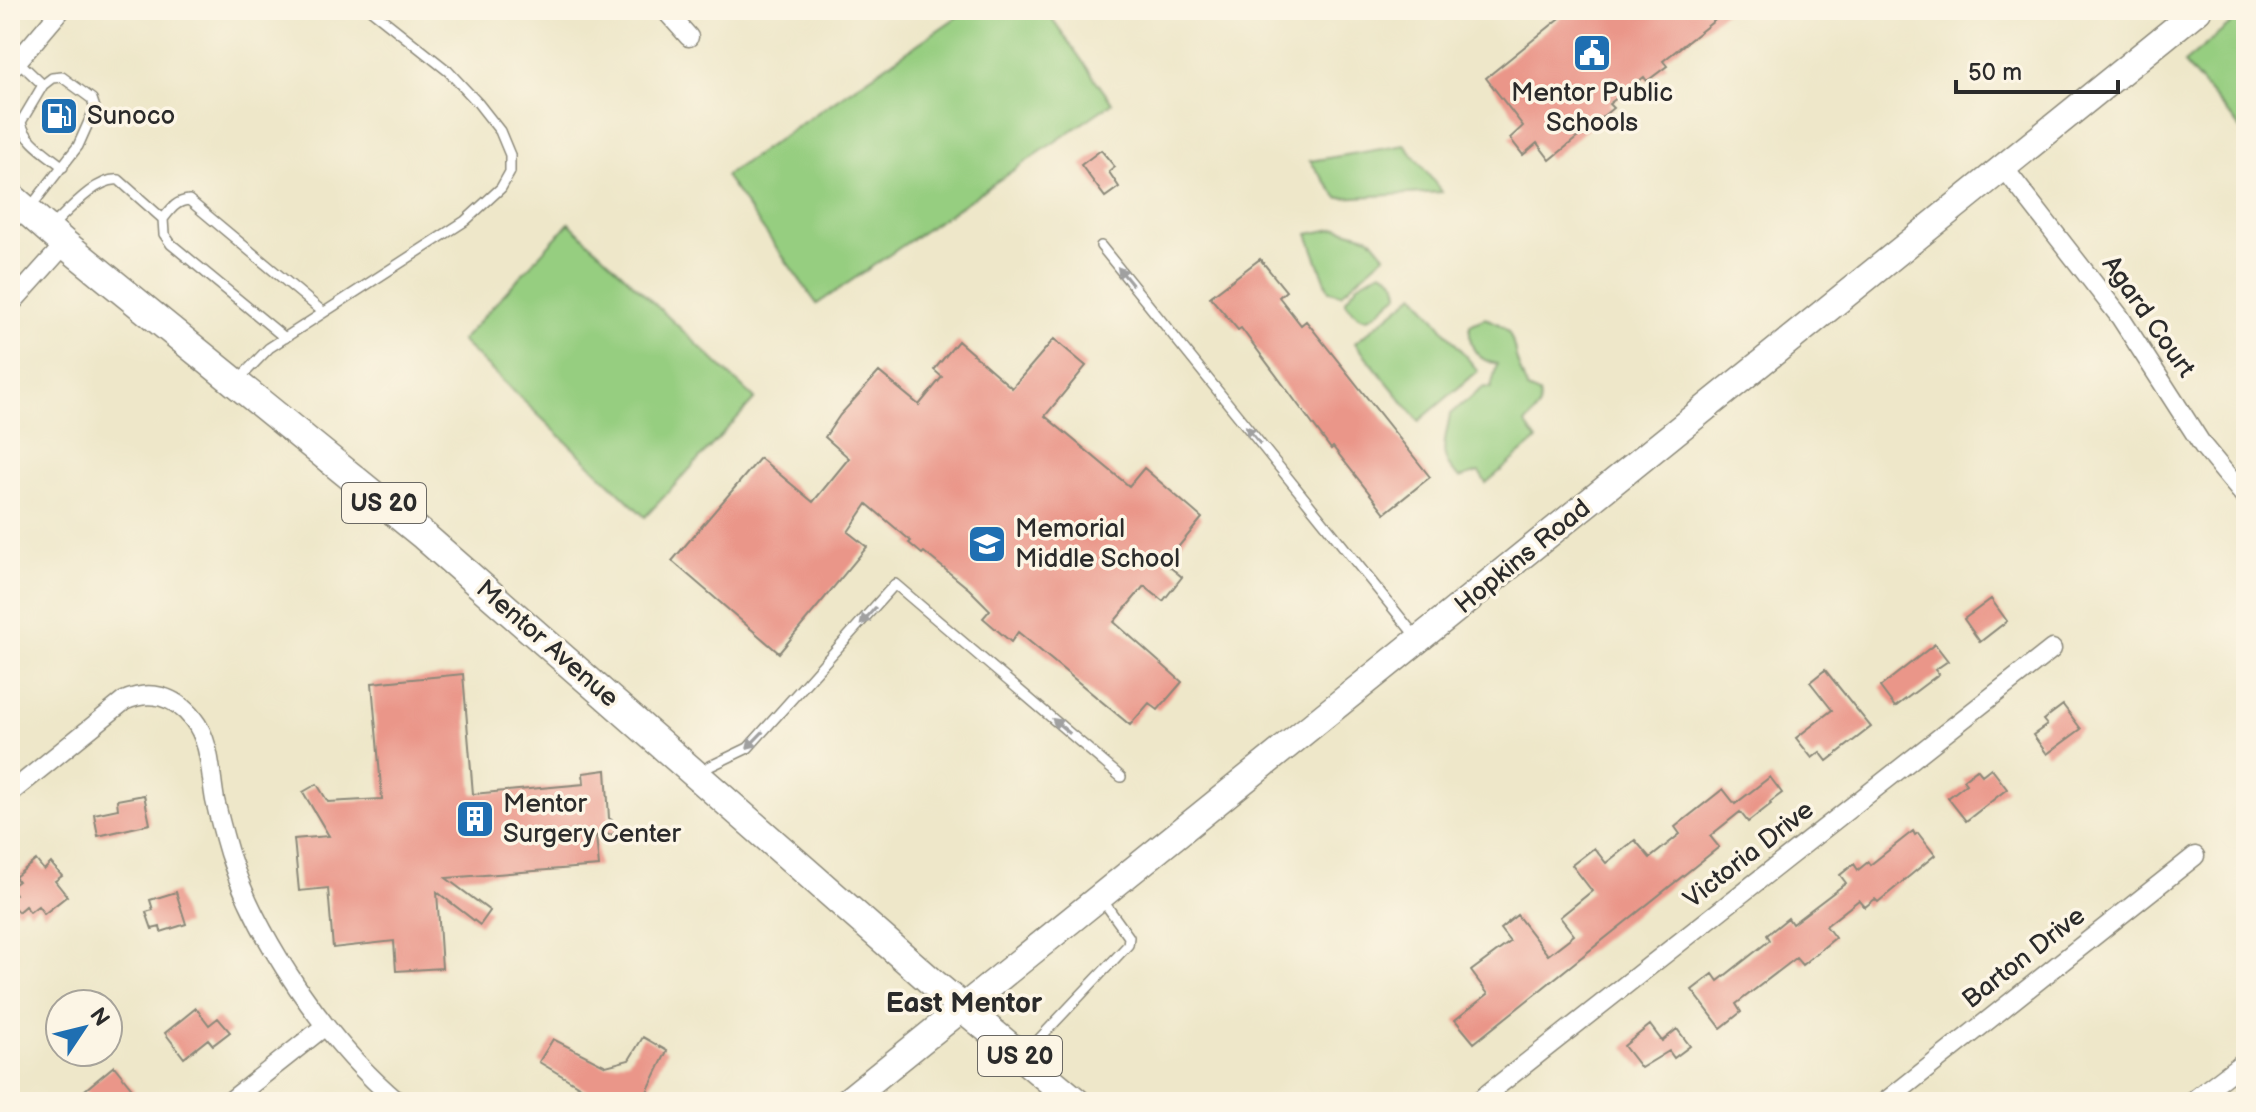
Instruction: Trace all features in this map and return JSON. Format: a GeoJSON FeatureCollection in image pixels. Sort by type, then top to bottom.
{"type":"FeatureCollection","features":[{"type":"Feature","properties":{"kind":"main road","name":"Mentor Avenue"},"geometry":{"type":"LineString","coordinates":[[38,220],[424,536],[963,1009],[1076,1102]]}},
{"type":"Feature","properties":{"kind":"street"},"geometry":{"type":"LineString","coordinates":[[14,66],[61,10]]}},
{"type":"Feature","properties":{"kind":"street"},"geometry":{"type":"LineString","coordinates":[[665,10],[689,37]]}},
{"type":"Feature","properties":{"kind":"street","name":"Hopkins Road"},"geometry":{"type":"LineString","coordinates":[[846,1102],[2198,10]]}},
{"type":"Feature","properties":{"kind":"street","name":"Agard Court"},"geometry":{"type":"LineString","coordinates":[[2004,168],[2120,317],[2203,446],[2246,498]]}},
{"type":"Feature","properties":{"kind":"street"},"geometry":{"type":"LineString","coordinates":[[10,305],[38,220]]}},
{"type":"Feature","properties":{"kind":"street","name":"Victoria Drive"},"geometry":{"type":"LineString","coordinates":[[1477,1102],[2052,649]]}},
{"type":"Feature","properties":{"kind":"street"},"geometry":{"type":"LineString","coordinates":[[10,793],[124,701],[137,695],[154,694],[175,702],[192,718],[203,735],[215,801],[229,853],[245,897],[272,946],[325,1026],[398,1102]]}},
{"type":"Feature","properties":{"kind":"street","name":"Barton Drive"},"geometry":{"type":"LineString","coordinates":[[1885,1102],[2195,856]]}},
{"type":"Feature","properties":{"kind":"street"},"geometry":{"type":"LineString","coordinates":[[229,1102],[325,1026]]}},
{"type":"Feature","properties":{"kind":"street"},"geometry":{"type":"LineString","coordinates":[[2191,1102],[2246,1060]]}},
{"type":"Feature","properties":{"kind":"lane"},"geometry":{"type":"LineString","coordinates":[[236,382],[269,348],[465,221],[501,188],[510,172],[510,155],[500,131],[478,103],[448,71],[371,10]]}},
{"type":"Feature","properties":{"kind":"lane"},"geometry":{"type":"LineString","coordinates":[[14,66],[43,85]]}},
{"type":"Feature","properties":{"kind":"lane"},"geometry":{"type":"LineString","coordinates":[[38,220],[95,108],[92,99],[62,77],[52,78],[43,85],[21,127],[63,167]]}},
{"type":"Feature","properties":{"kind":"lane"},"geometry":{"type":"LineString","coordinates":[[38,220],[112,179],[119,180],[163,219],[164,234],[171,244],[285,338]]}},
{"type":"Feature","properties":{"kind":"lane"},"geometry":{"type":"LineString","coordinates":[[163,219],[180,201],[194,202],[323,312]]}},
{"type":"Feature","properties":{"kind":"lane"},"geometry":{"type":"LineString","coordinates":[[1101,246],[1419,640]]}},
{"type":"Feature","properties":{"kind":"lane"},"geometry":{"type":"LineString","coordinates":[[696,772],[748,748],[895,584],[1121,777]]}},
{"type":"Feature","properties":{"kind":"lane"},"geometry":{"type":"LineString","coordinates":[[1022,1058],[1128,945],[1129,937],[1101,898]]}},
{"type":"Feature","properties":{"kind":"green space"},"geometry":{"type":"Polygon","coordinates":[[[967,10],[1046,10],[1112,103],[817,304],[725,176],[967,10]]]}},
{"type":"Feature","properties":{"kind":"green space"},"geometry":{"type":"Polygon","coordinates":[[[2246,11],[2246,135],[2184,63],[2246,11]]]}},
{"type":"Feature","properties":{"kind":"green space"},"geometry":{"type":"Polygon","coordinates":[[[1405,145],[1442,192],[1338,198],[1310,161],[1405,145]]]}},
{"type":"Feature","properties":{"kind":"green space"},"geometry":{"type":"Polygon","coordinates":[[[569,223],[755,399],[645,517],[461,341],[569,223]]]}},
{"type":"Feature","properties":{"kind":"green space"},"geometry":{"type":"Polygon","coordinates":[[[1338,228],[1370,237],[1385,255],[1341,294],[1329,291],[1308,234],[1338,228]]]}},
{"type":"Feature","properties":{"kind":"green space"},"geometry":{"type":"Polygon","coordinates":[[[1381,271],[1394,280],[1399,294],[1372,316],[1360,316],[1345,301],[1358,284],[1381,271]]]}},
{"type":"Feature","properties":{"kind":"green space"},"geometry":{"type":"Polygon","coordinates":[[[1415,294],[1478,371],[1419,421],[1355,343],[1415,294]]]}},
{"type":"Feature","properties":{"kind":"green space"},"geometry":{"type":"Polygon","coordinates":[[[1485,318],[1508,332],[1527,389],[1539,394],[1540,399],[1536,411],[1525,424],[1537,440],[1486,483],[1479,472],[1460,478],[1447,463],[1444,448],[1450,414],[1484,387],[1491,388],[1497,364],[1475,351],[1470,333],[1470,325],[1485,318]]]}},
{"type":"Feature","properties":{"kind":"building"},"geometry":{"type":"Polygon","coordinates":[[[1570,10],[1728,10],[1663,61],[1667,66],[1647,81],[1644,77],[1609,104],[1613,108],[1550,160],[1537,143],[1523,155],[1510,138],[1523,126],[1486,78],[1570,10]]]}},
{"type":"Feature","properties":{"kind":"building"},"geometry":{"type":"Polygon","coordinates":[[[1101,150],[1115,167],[1109,172],[1119,187],[1105,197],[1081,165],[1101,150]]]}},
{"type":"Feature","properties":{"kind":"building"},"geometry":{"type":"Polygon","coordinates":[[[1260,259],[1286,291],[1279,297],[1301,325],[1306,321],[1430,477],[1385,513],[1333,447],[1331,449],[1241,328],[1238,330],[1210,297],[1260,259]]]}},
{"type":"Feature","properties":{"kind":"building"},"geometry":{"type":"Polygon","coordinates":[[[1054,339],[1086,366],[1045,416],[1129,486],[1144,468],[1202,518],[1165,563],[1182,577],[1163,601],[1144,586],[1114,622],[1182,682],[1158,710],[1149,703],[1130,725],[1018,632],[1011,642],[983,618],[990,610],[969,589],[924,552],[922,554],[867,504],[848,532],[867,547],[779,653],[672,561],[760,458],[813,502],[849,458],[825,437],[840,415],[879,372],[919,405],[942,377],[934,370],[958,341],[1012,388],[1054,339]]]}},
{"type":"Feature","properties":{"kind":"building"},"geometry":{"type":"Polygon","coordinates":[[[1991,599],[2007,621],[1980,642],[1964,619],[1991,599]]]}},
{"type":"Feature","properties":{"kind":"building"},"geometry":{"type":"Polygon","coordinates":[[[1935,644],[1948,661],[1935,670],[1939,674],[1895,707],[1880,687],[1935,644]]]}},
{"type":"Feature","properties":{"kind":"building"},"geometry":{"type":"Polygon","coordinates":[[[1825,670],[1871,727],[1827,761],[1820,752],[1812,758],[1796,738],[1832,710],[1810,682],[1825,670]]]}},
{"type":"Feature","properties":{"kind":"building","name":"Mentor Surgery Center"},"geometry":{"type":"Polygon","coordinates":[[[463,674],[473,794],[584,784],[583,773],[606,770],[609,818],[613,821],[615,834],[596,836],[599,866],[446,878],[490,911],[480,925],[437,892],[442,968],[396,971],[394,941],[333,948],[328,888],[299,891],[294,839],[329,836],[303,792],[317,784],[328,802],[382,799],[372,683],[463,674]]]}},
{"type":"Feature","properties":{"kind":"building"},"geometry":{"type":"Polygon","coordinates":[[[2063,705],[2081,729],[2047,754],[2033,735],[2047,725],[2043,720],[2063,705]]]}},
{"type":"Feature","properties":{"kind":"building"},"geometry":{"type":"Polygon","coordinates":[[[1991,768],[2007,789],[1966,821],[1948,798],[1966,784],[1963,780],[1977,769],[1982,775],[1991,768]]]}},
{"type":"Feature","properties":{"kind":"building"},"geometry":{"type":"Polygon","coordinates":[[[1770,777],[1782,793],[1771,804],[1748,822],[1740,812],[1710,836],[1719,847],[1474,1043],[1455,1020],[1488,994],[1471,971],[1510,942],[1500,929],[1517,915],[1548,955],[1574,935],[1560,917],[1592,891],[1572,865],[1594,848],[1606,863],[1635,840],[1650,858],[1680,834],[1675,827],[1723,789],[1735,804],[1770,777]]]}},
{"type":"Feature","properties":{"kind":"building"},"geometry":{"type":"Polygon","coordinates":[[[144,795],[150,824],[98,836],[94,814],[118,809],[117,800],[144,795]]]}},
{"type":"Feature","properties":{"kind":"building"},"geometry":{"type":"Polygon","coordinates":[[[1913,831],[1935,855],[1878,902],[1875,899],[1865,907],[1859,900],[1826,926],[1835,938],[1802,965],[1796,958],[1736,1004],[1741,1012],[1721,1028],[1692,990],[1713,974],[1718,981],[1770,940],[1767,935],[1788,918],[1792,924],[1846,883],[1840,875],[1854,864],[1858,870],[1868,862],[1870,865],[1913,831]]]}},
{"type":"Feature","properties":{"kind":"building"},"geometry":{"type":"Polygon","coordinates":[[[36,860],[44,870],[51,863],[62,876],[55,881],[67,896],[44,914],[38,906],[30,912],[25,906],[18,912],[10,903],[10,898],[15,894],[10,887],[18,881],[15,877],[36,860]]]}},
{"type":"Feature","properties":{"kind":"building"},"geometry":{"type":"Polygon","coordinates":[[[176,892],[186,924],[161,932],[160,927],[152,929],[146,912],[153,910],[150,900],[176,892]]]}},
{"type":"Feature","properties":{"kind":"building"},"geometry":{"type":"Polygon","coordinates":[[[196,1008],[209,1025],[218,1018],[230,1032],[213,1045],[208,1039],[184,1058],[165,1033],[196,1008]]]}},
{"type":"Feature","properties":{"kind":"building"},"geometry":{"type":"Polygon","coordinates":[[[1650,1025],[1662,1041],[1677,1029],[1690,1046],[1674,1058],[1669,1051],[1641,1068],[1624,1046],[1650,1025]]]}},
{"type":"Feature","properties":{"kind":"building"},"geometry":{"type":"Polygon","coordinates":[[[643,1037],[667,1051],[642,1102],[585,1102],[589,1092],[539,1062],[553,1039],[606,1066],[629,1060],[643,1037]]]}},
{"type":"Feature","properties":{"kind":"building"},"geometry":{"type":"Polygon","coordinates":[[[116,1068],[134,1091],[129,1095],[135,1102],[94,1102],[85,1090],[116,1068]]]}},
{"type":"Feature","properties":{"kind":"place","name":"Mentor Public Schools"},"geometry":{"type":"Point","coordinates":[1592,53]}},
{"type":"Feature","properties":{"kind":"place","name":"Sunoco"},"geometry":{"type":"Point","coordinates":[59,116]}},
{"type":"Feature","properties":{"kind":"place","name":"Memorial Middle School"},"geometry":{"type":"Point","coordinates":[987,544]}},
{"type":"Feature","properties":{"kind":"place","name":"Mentor Surgery Center"},"geometry":{"type":"Point","coordinates":[475,819]}},
{"type":"Feature","properties":{"kind":"district","name":"East Mentor"},"geometry":{"type":"Point","coordinates":[964,1003]}}]}
